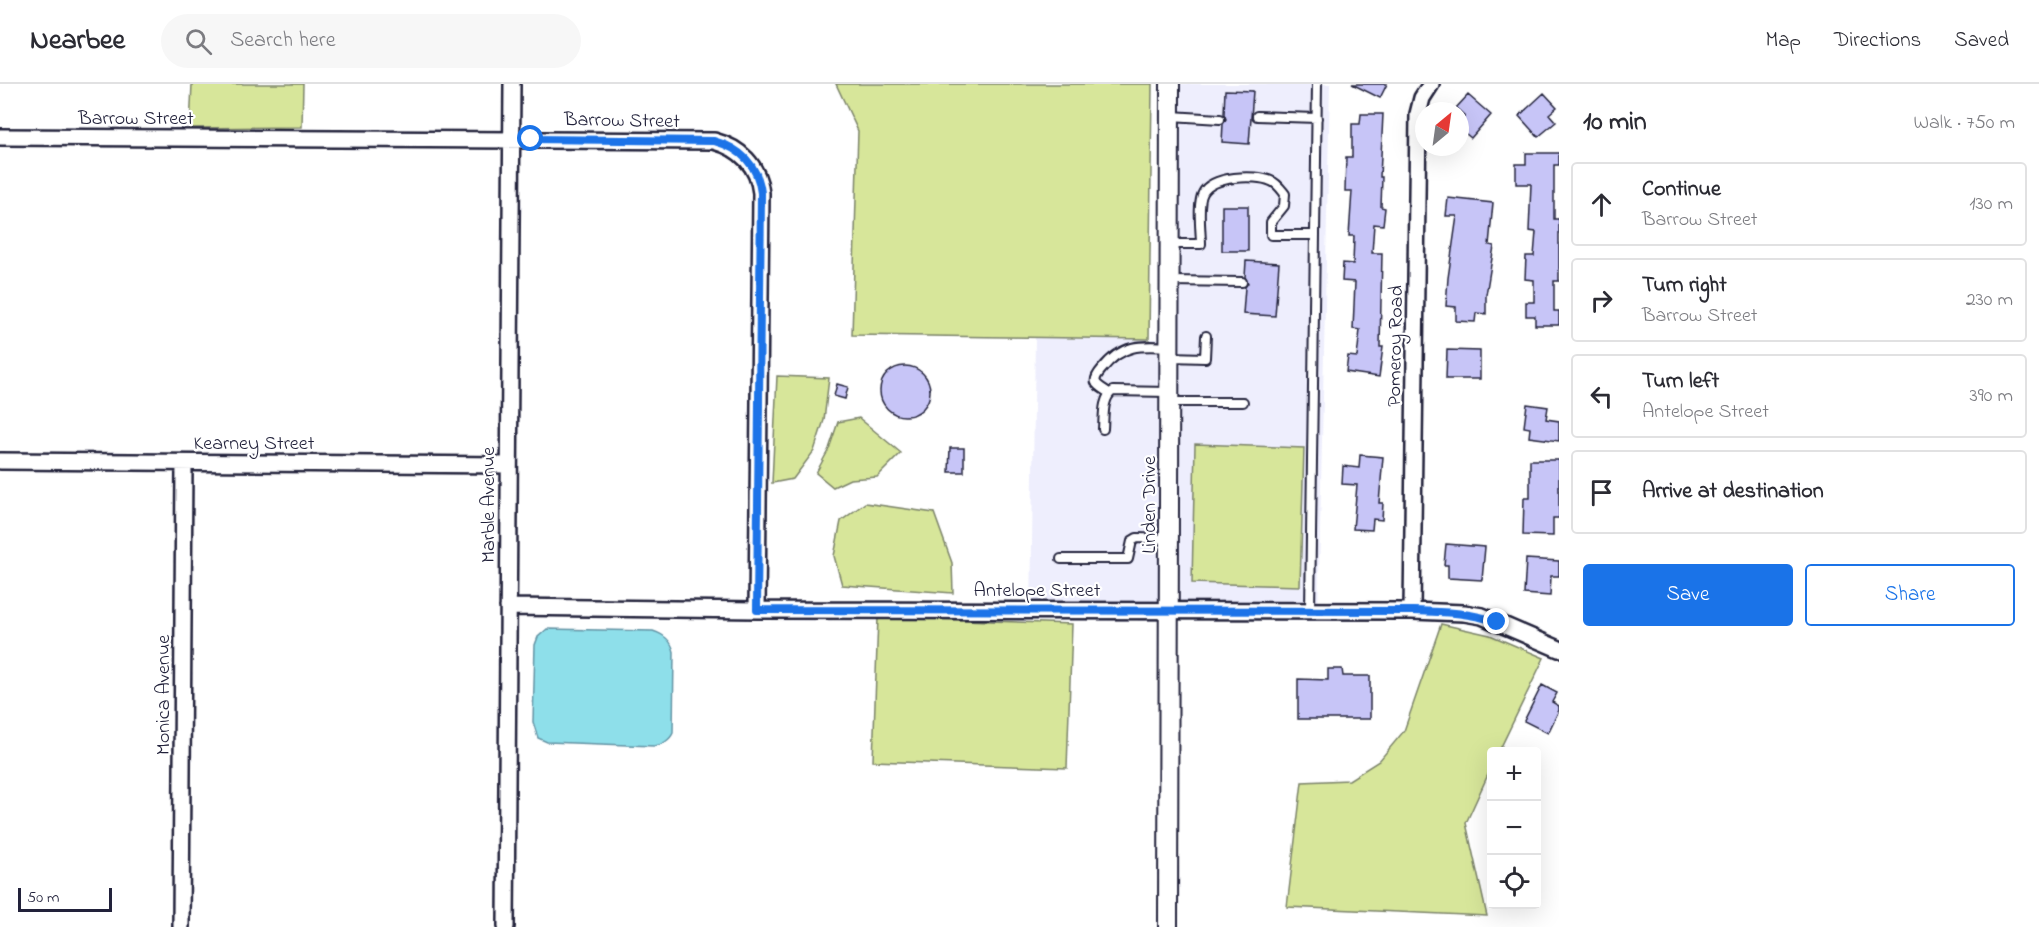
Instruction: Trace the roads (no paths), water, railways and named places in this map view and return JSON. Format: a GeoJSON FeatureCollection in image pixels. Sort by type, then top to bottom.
{"type":"FeatureCollection","features":[{"type":"Feature","properties":{"kind":"street","name":"Marble Avenue"},"geometry":{"type":"LineString","coordinates":[[506,927],[512,84]]}},
{"type":"Feature","properties":{"kind":"street","name":"Linden Drive"},"geometry":{"type":"LineString","coordinates":[[1168,927],[1170,84]]}},
{"type":"Feature","properties":{"kind":"street","name":"Pomeroy Road"},"geometry":{"type":"LineString","coordinates":[[1413,611],[1418,114],[1422,98],[1431,84]]}},
{"type":"Feature","properties":{"kind":"street","name":"Barrow Street"},"geometry":{"type":"LineString","coordinates":[[0,137],[714,141],[739,152],[751,163],[758,175],[761,193],[757,610]]}},
{"type":"Feature","properties":{"kind":"street","name":"Kearney Street"},"geometry":{"type":"LineString","coordinates":[[0,461],[508,465]]}},
{"type":"Feature","properties":{"kind":"street","name":"Monica Avenue"},"geometry":{"type":"LineString","coordinates":[[181,927],[184,463]]}},
{"type":"Feature","properties":{"kind":"street","name":"Antelope Street"},"geometry":{"type":"LineString","coordinates":[[508,607],[1464,613],[1482,616],[1559,649]]}},
{"type":"Feature","properties":{"kind":"lane"},"geometry":{"type":"LineString","coordinates":[[1310,611],[1317,84]]}},
{"type":"Feature","properties":{"kind":"lane"},"geometry":{"type":"LineString","coordinates":[[1170,116],[1220,118]]}},
{"type":"Feature","properties":{"kind":"lane"},"geometry":{"type":"LineString","coordinates":[[1257,116],[1317,118]]}},
{"type":"Feature","properties":{"kind":"lane"},"geometry":{"type":"LineString","coordinates":[[1170,244],[1201,244],[1200,198],[1210,184],[1230,178],[1272,181],[1285,194],[1284,207],[1271,222],[1271,235],[1315,235]]}},
{"type":"Feature","properties":{"kind":"lane"},"geometry":{"type":"LineString","coordinates":[[1170,282],[1242,282]]}},
{"type":"Feature","properties":{"kind":"lane"},"geometry":{"type":"LineString","coordinates":[[1109,393],[1097,385],[1096,376],[1111,357],[1120,350],[1151,346],[1205,358],[1206,336]]}},
{"type":"Feature","properties":{"kind":"lane"},"geometry":{"type":"LineString","coordinates":[[1109,393],[1113,391],[1242,402]]}},
{"type":"Feature","properties":{"kind":"lane"},"geometry":{"type":"LineString","coordinates":[[1103,429],[1109,393]]}},
{"type":"Feature","properties":{"kind":"lane"},"geometry":{"type":"LineString","coordinates":[[1060,559],[1128,559],[1132,541],[1137,538],[1170,539]]}},
{"type":"Feature","properties":{"kind":"water"},"geometry":{"type":"Polygon","coordinates":[[[547,629],[653,631],[666,638],[674,652],[673,733],[670,738],[654,746],[547,742],[538,738],[533,722],[535,645],[538,637],[547,629]]]}}]}
